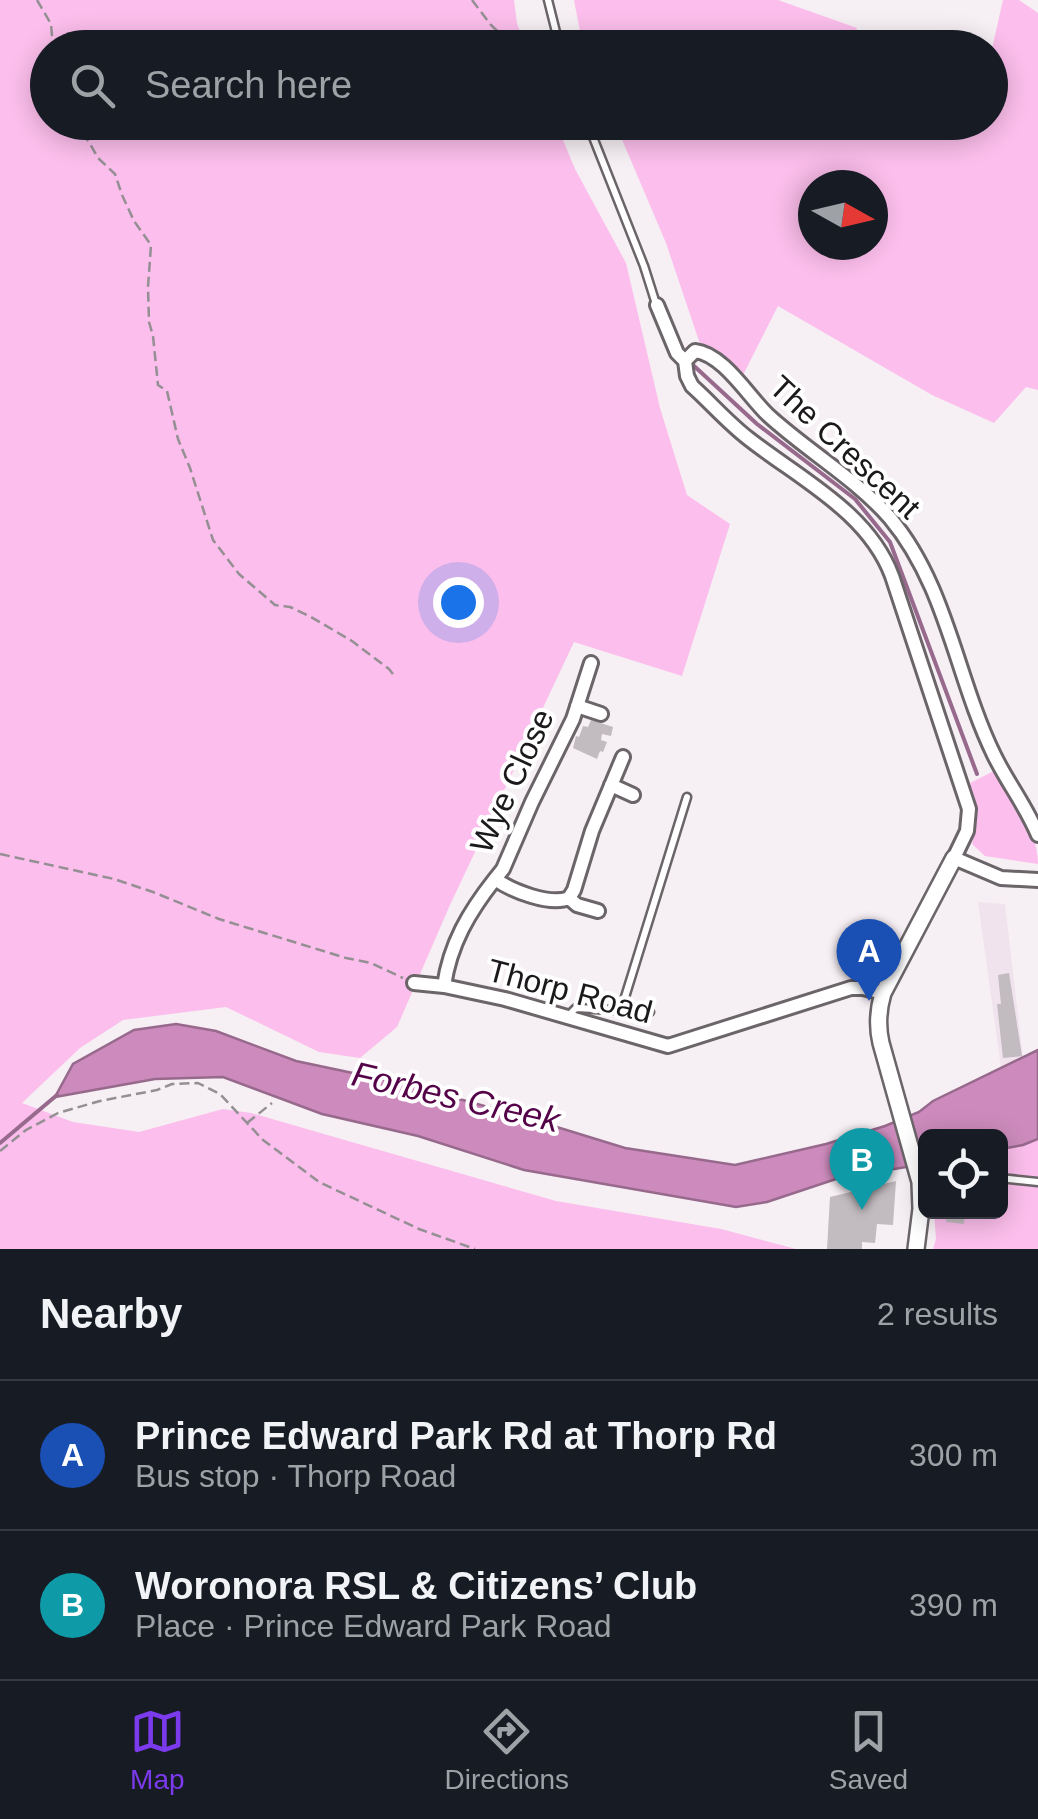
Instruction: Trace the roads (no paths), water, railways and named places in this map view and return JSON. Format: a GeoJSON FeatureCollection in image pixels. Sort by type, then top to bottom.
{"type":"FeatureCollection","features":[{"type":"Feature","properties":{"kind":"street","name":"The Crescent"},"geometry":{"type":"LineString","coordinates":[[657,305],[677,352],[685,361]]}},
{"type":"Feature","properties":{"kind":"street","name":"The Crescent"},"geometry":{"type":"LineString","coordinates":[[954,858],[966,830],[969,810],[882,553],[816,486],[744,436],[692,386],[684,368],[695,351],[717,360],[768,416],[852,483],[899,530],[942,606],[993,754],[1038,834]]}},
{"type":"Feature","properties":{"kind":"street","name":"Wye Close"},"geometry":{"type":"LineString","coordinates":[[444,986],[458,936],[510,855],[577,706],[591,663]]}},
{"type":"Feature","properties":{"kind":"street","name":"Wye Close"},"geometry":{"type":"LineString","coordinates":[[577,706],[601,714]]}},
{"type":"Feature","properties":{"kind":"street"},"geometry":{"type":"LineString","coordinates":[[569,898],[623,758]]}},
{"type":"Feature","properties":{"kind":"street"},"geometry":{"type":"LineString","coordinates":[[611,785],[633,794]]}},
{"type":"Feature","properties":{"kind":"street"},"geometry":{"type":"LineString","coordinates":[[918,1168],[878,1029],[883,993],[954,858],[1001,878],[1038,880]]}},
{"type":"Feature","properties":{"kind":"street","name":"Wye Close"},"geometry":{"type":"LineString","coordinates":[[495,880],[520,893],[563,902],[569,898],[598,911]]}},
{"type":"Feature","properties":{"kind":"street","name":"Thorp Road"},"geometry":{"type":"LineString","coordinates":[[414,983],[505,1000],[668,1046],[850,988],[883,993]]}},
{"type":"Feature","properties":{"kind":"street"},"geometry":{"type":"LineString","coordinates":[[916,1249],[920,1219]]}},
{"type":"Feature","properties":{"kind":"lane"},"geometry":{"type":"LineString","coordinates":[[548,0],[556,30]]}},
{"type":"Feature","properties":{"kind":"lane"},"geometry":{"type":"LineString","coordinates":[[594,140],[657,305]]}},
{"type":"Feature","properties":{"kind":"lane"},"geometry":{"type":"LineString","coordinates":[[621,1010],[686,797]]}},
{"type":"Feature","properties":{"kind":"lane"},"geometry":{"type":"LineString","coordinates":[[567,1017],[576,1008],[650,1012]]}},
{"type":"Feature","properties":{"kind":"lane"},"geometry":{"type":"LineString","coordinates":[[1008,1179],[1038,1182]]}},
{"type":"Feature","properties":{"kind":"waterway"},"geometry":{"type":"LineString","coordinates":[[693,365],[757,424],[855,499],[890,542],[977,774]]}},
{"type":"Feature","properties":{"kind":"waterway","name":"Forbes Creek"},"geometry":{"type":"LineString","coordinates":[[0,1143],[57,1095]]}},
{"type":"Feature","properties":{"kind":"place","name":"Prince Edward Park Rd at Thorp Rd"},"geometry":{"type":"Point","coordinates":[869,1001]}},
{"type":"Feature","properties":{"kind":"place","name":"Woronora RSL & Citizens’ Club"},"geometry":{"type":"Point","coordinates":[862,1210]}}]}
